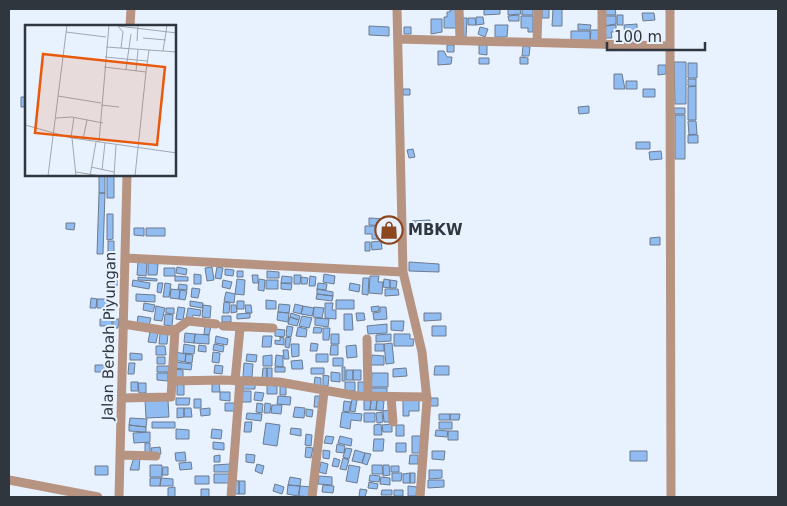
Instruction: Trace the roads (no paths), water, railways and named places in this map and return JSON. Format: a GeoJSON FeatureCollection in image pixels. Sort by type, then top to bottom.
{"type":"FeatureCollection","features":[{"type":"Feature","properties":{"kind":"street"},"geometry":{"type":"LineString","coordinates":[[130,25],[131,9]]}},
{"type":"Feature","properties":{"kind":"street"},"geometry":{"type":"LineString","coordinates":[[397,9],[403,272],[422,352],[427,397],[420,497]]}},
{"type":"Feature","properties":{"kind":"street"},"geometry":{"type":"LineString","coordinates":[[459,9],[460,40]]}},
{"type":"Feature","properties":{"kind":"street"},"geometry":{"type":"LineString","coordinates":[[537,42],[538,9]]}},
{"type":"Feature","properties":{"kind":"street"},"geometry":{"type":"LineString","coordinates":[[602,9],[602,44]]}},
{"type":"Feature","properties":{"kind":"street"},"geometry":{"type":"LineString","coordinates":[[670,9],[671,497]]}},
{"type":"Feature","properties":{"kind":"street"},"geometry":{"type":"LineString","coordinates":[[398,39],[670,46]]}},
{"type":"Feature","properties":{"kind":"street","name":"Jalan Berbah Piyungan"},"geometry":{"type":"LineString","coordinates":[[119,497],[127,176]]}},
{"type":"Feature","properties":{"kind":"street"},"geometry":{"type":"LineString","coordinates":[[125,258],[403,272]]}},
{"type":"Feature","properties":{"kind":"street"},"geometry":{"type":"LineString","coordinates":[[123,324],[168,331],[175,330],[188,321],[240,328],[274,328]]}},
{"type":"Feature","properties":{"kind":"street"},"geometry":{"type":"LineString","coordinates":[[231,497],[240,328]]}},
{"type":"Feature","properties":{"kind":"street"},"geometry":{"type":"LineString","coordinates":[[122,398],[171,397],[175,330]]}},
{"type":"Feature","properties":{"kind":"street"},"geometry":{"type":"LineString","coordinates":[[367,339],[368,397]]}},
{"type":"Feature","properties":{"kind":"street"},"geometry":{"type":"LineString","coordinates":[[172,381],[237,381],[299,384],[324,392],[368,397],[427,397]]}},
{"type":"Feature","properties":{"kind":"street"},"geometry":{"type":"LineString","coordinates":[[312,497],[324,392]]}},
{"type":"Feature","properties":{"kind":"street"},"geometry":{"type":"LineString","coordinates":[[391,397],[393,422]]}},
{"type":"Feature","properties":{"kind":"street"},"geometry":{"type":"LineString","coordinates":[[120,455],[156,456]]}},
{"type":"Feature","properties":{"kind":"street"},"geometry":{"type":"LineString","coordinates":[[9,480],[98,497]]}},
{"type":"Feature","properties":{"kind":"place","name":"MBKW"},"geometry":{"type":"Point","coordinates":[389,230]}}]}
